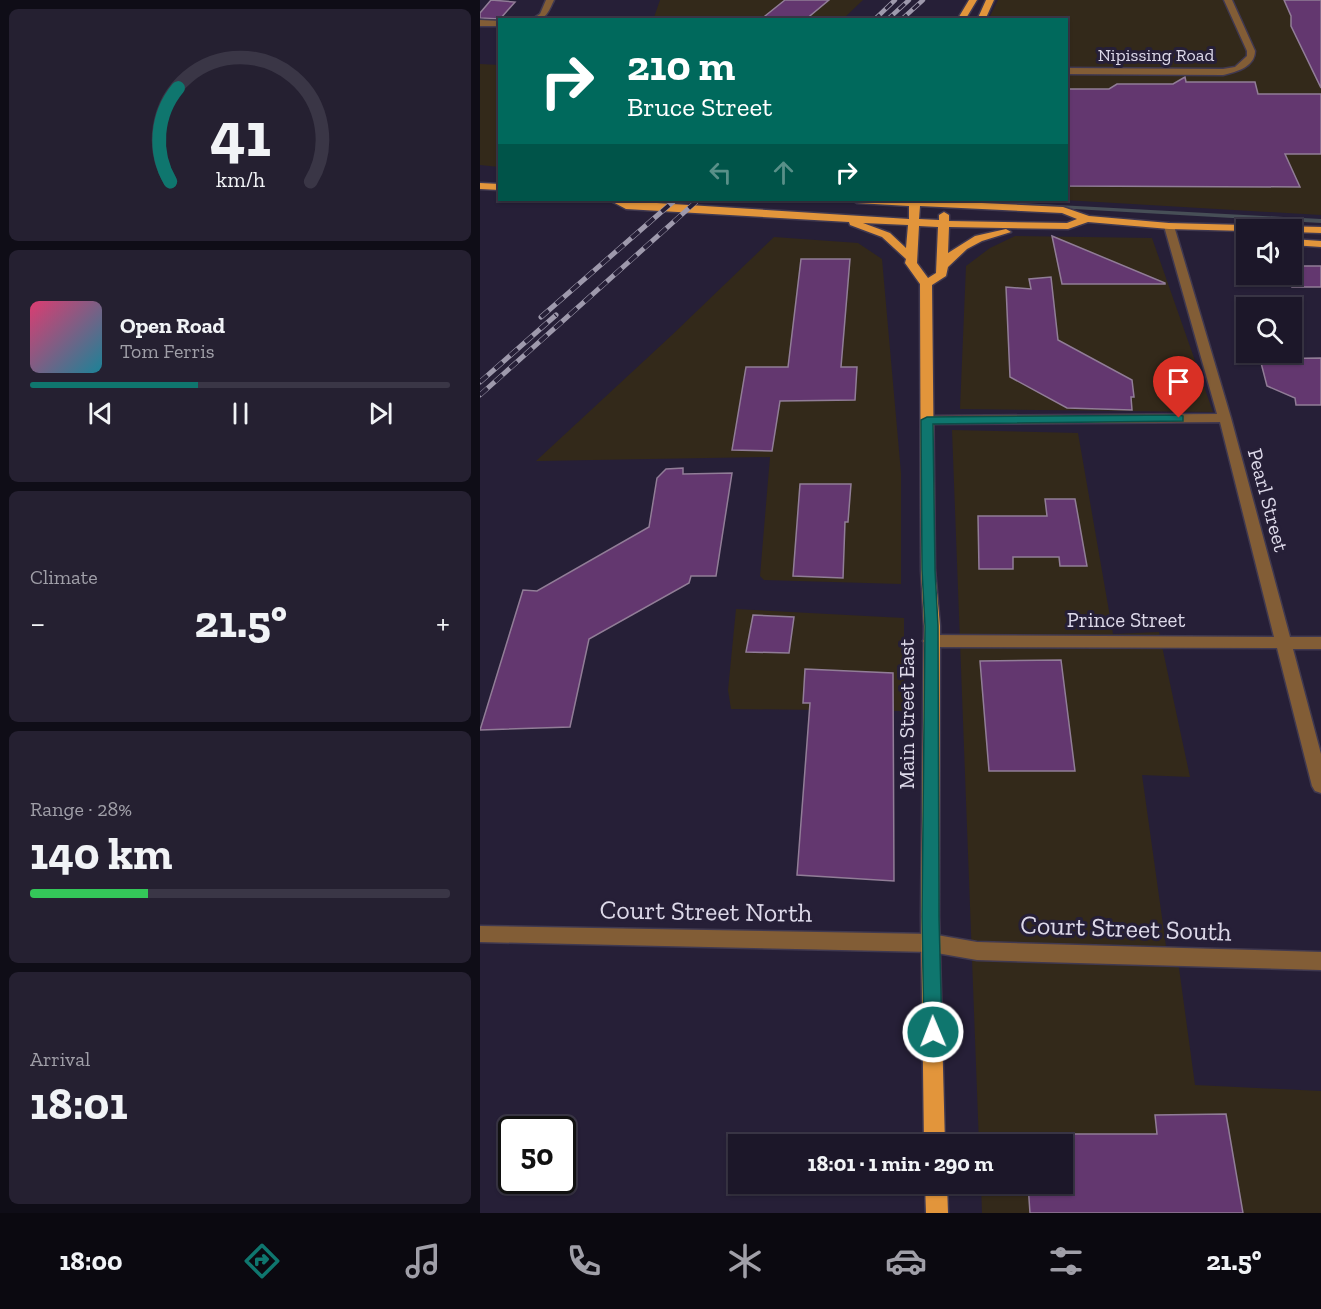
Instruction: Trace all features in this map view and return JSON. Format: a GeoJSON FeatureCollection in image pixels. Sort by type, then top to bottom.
{"type":"FeatureCollection","features":[{"type":"Feature","properties":{"kind":"main road"},"geometry":{"type":"LineString","coordinates":[[962,18],[973,0]]}},
{"type":"Feature","properties":{"kind":"main road"},"geometry":{"type":"LineString","coordinates":[[982,18],[990,0]]}},
{"type":"Feature","properties":{"kind":"main road"},"geometry":{"type":"LineString","coordinates":[[480,186],[498,187]]}},
{"type":"Feature","properties":{"kind":"main road"},"geometry":{"type":"LineString","coordinates":[[616,201],[626,206],[944,224],[1068,226],[1087,219]]}},
{"type":"Feature","properties":{"kind":"main road"},"geometry":{"type":"LineString","coordinates":[[914,201],[1063,210],[1087,219],[1236,229]]}},
{"type":"Feature","properties":{"kind":"main road","name":"Main Street East"},"geometry":{"type":"LineString","coordinates":[[914,201],[911,263],[926,284],[931,641],[931,943],[935,1134]]}},
{"type":"Feature","properties":{"kind":"main road"},"geometry":{"type":"LineString","coordinates":[[926,284],[942,274],[944,202]]}},
{"type":"Feature","properties":{"kind":"main road"},"geometry":{"type":"LineString","coordinates":[[843,218],[886,236],[912,259]]}},
{"type":"Feature","properties":{"kind":"main road"},"geometry":{"type":"LineString","coordinates":[[943,266],[953,252],[970,241],[993,234],[1040,226]]}},
{"type":"Feature","properties":{"kind":"main road"},"geometry":{"type":"LineString","coordinates":[[1302,229],[1321,230]]}},
{"type":"Feature","properties":{"kind":"main road"},"geometry":{"type":"LineString","coordinates":[[1302,243],[1321,244]]}},
{"type":"Feature","properties":{"kind":"main road"},"geometry":{"type":"LineString","coordinates":[[936,1194],[937,1213]]}},
{"type":"Feature","properties":{"kind":"street"},"geometry":{"type":"LineString","coordinates":[[538,18],[543,15],[550,0]]}},
{"type":"Feature","properties":{"kind":"street","name":"Nipissing Road"},"geometry":{"type":"LineString","coordinates":[[1068,71],[1223,72],[1238,69],[1251,57],[1251,51],[1228,0]]}},
{"type":"Feature","properties":{"kind":"street"},"geometry":{"type":"LineString","coordinates":[[480,23],[498,24]]}},
{"type":"Feature","properties":{"kind":"street","name":"Pearl Street"},"geometry":{"type":"LineString","coordinates":[[1169,226],[1225,418],[1321,786]]}},
{"type":"Feature","properties":{"kind":"street"},"geometry":{"type":"LineString","coordinates":[[927,420],[1225,418]]}},
{"type":"Feature","properties":{"kind":"street","name":"Prince Street"},"geometry":{"type":"LineString","coordinates":[[931,641],[1321,643]]}},
{"type":"Feature","properties":{"kind":"street","name":"Court Street North"},"geometry":{"type":"LineString","coordinates":[[480,934],[931,943]]}},
{"type":"Feature","properties":{"kind":"street","name":"Court Street South"},"geometry":{"type":"LineString","coordinates":[[931,943],[977,951],[1321,961]]}},
{"type":"Feature","properties":{"kind":"shaded area"},"geometry":{"type":"Polygon","coordinates":[[[660,0],[863,0],[844,18],[654,18],[660,0]]]}},
{"type":"Feature","properties":{"kind":"shaded area"},"geometry":{"type":"Polygon","coordinates":[[[998,0],[1321,0],[1321,215],[1068,200],[1068,18],[989,18],[998,0]]]}},
{"type":"Feature","properties":{"kind":"shaded area"},"geometry":{"type":"Polygon","coordinates":[[[480,64],[498,65],[498,167],[480,165],[480,64]]]}},
{"type":"Feature","properties":{"kind":"shaded area"},"geometry":{"type":"Polygon","coordinates":[[[1015,236],[1152,238],[1213,412],[960,409],[966,266],[990,248],[1015,236]]]}},
{"type":"Feature","properties":{"kind":"shaded area"},"geometry":{"type":"Polygon","coordinates":[[[774,237],[858,243],[882,259],[901,473],[901,584],[764,580],[760,576],[770,457],[536,461],[774,237]]]}},
{"type":"Feature","properties":{"kind":"shaded area"},"geometry":{"type":"Polygon","coordinates":[[[952,430],[1078,433],[1113,634],[1159,632],[1190,777],[1142,775],[1166,946],[1176,946],[1195,1085],[1321,1091],[1321,1213],[982,1213],[981,1194],[1073,1194],[1073,1134],[979,1134],[952,430]]]}},
{"type":"Feature","properties":{"kind":"shaded area"},"geometry":{"type":"Polygon","coordinates":[[[736,609],[904,618],[904,711],[731,709],[728,690],[736,609]]]}},
{"type":"Feature","properties":{"kind":"building"},"geometry":{"type":"Polygon","coordinates":[[[491,0],[515,2],[501,18],[480,18],[480,13],[491,0]]]}},
{"type":"Feature","properties":{"kind":"building"},"geometry":{"type":"Polygon","coordinates":[[[785,0],[829,0],[807,18],[762,18],[785,0]]]}},
{"type":"Feature","properties":{"kind":"building"},"geometry":{"type":"Polygon","coordinates":[[[1284,0],[1321,0],[1321,88],[1291,26],[1291,16],[1284,0]]]}},
{"type":"Feature","properties":{"kind":"building"},"geometry":{"type":"Polygon","coordinates":[[[1185,77],[1186,82],[1255,82],[1258,94],[1321,94],[1321,154],[1285,154],[1300,187],[1068,186],[1068,89],[1109,89],[1117,84],[1173,84],[1185,77]]]}},
{"type":"Feature","properties":{"kind":"building"},"geometry":{"type":"Polygon","coordinates":[[[1052,236],[1165,283],[1165,284],[1062,284],[1052,236]]]}},
{"type":"Feature","properties":{"kind":"building"},"geometry":{"type":"Polygon","coordinates":[[[801,259],[850,259],[841,367],[857,367],[855,400],[780,401],[772,451],[732,450],[746,367],[788,367],[801,259]]]}},
{"type":"Feature","properties":{"kind":"building"},"geometry":{"type":"Polygon","coordinates":[[[1302,266],[1321,266],[1321,287],[1292,287],[1292,285],[1302,285],[1302,266]]]}},
{"type":"Feature","properties":{"kind":"building"},"geometry":{"type":"Polygon","coordinates":[[[1051,277],[1058,340],[1132,380],[1134,397],[1131,397],[1132,410],[1067,408],[1010,377],[1006,287],[1031,289],[1029,279],[1051,277]]]}},
{"type":"Feature","properties":{"kind":"building"},"geometry":{"type":"Polygon","coordinates":[[[1302,358],[1321,358],[1321,405],[1296,405],[1295,398],[1267,386],[1261,363],[1302,363],[1302,358]]]}},
{"type":"Feature","properties":{"kind":"building"},"geometry":{"type":"Polygon","coordinates":[[[683,468],[683,474],[732,473],[716,576],[691,576],[689,583],[589,639],[570,727],[480,730],[523,590],[537,591],[649,527],[657,478],[666,469],[683,468]]]}},
{"type":"Feature","properties":{"kind":"building"},"geometry":{"type":"Polygon","coordinates":[[[800,484],[851,484],[848,522],[845,522],[843,578],[793,576],[800,484]]]}},
{"type":"Feature","properties":{"kind":"building"},"geometry":{"type":"Polygon","coordinates":[[[1045,499],[1075,499],[1087,566],[1060,566],[1059,557],[1013,557],[1013,569],[979,569],[978,516],[1047,516],[1045,499]]]}},
{"type":"Feature","properties":{"kind":"building"},"geometry":{"type":"Polygon","coordinates":[[[753,615],[794,617],[789,653],[746,652],[753,615]]]}},
{"type":"Feature","properties":{"kind":"building"},"geometry":{"type":"Polygon","coordinates":[[[1061,660],[1075,771],[989,771],[980,661],[1061,660]]]}},
{"type":"Feature","properties":{"kind":"building"},"geometry":{"type":"Polygon","coordinates":[[[805,669],[893,673],[894,881],[797,875],[810,703],[803,703],[805,669]]]}},
{"type":"Feature","properties":{"kind":"building"},"geometry":{"type":"Polygon","coordinates":[[[1226,1114],[1243,1213],[1030,1213],[1029,1194],[1073,1194],[1073,1134],[1157,1134],[1155,1115],[1226,1114]]]}},
{"type":"Feature","properties":{"kind":"waterway"},"geometry":{"type":"LineString","coordinates":[[968,201],[1321,221]]}},
{"type":"Feature","properties":{"kind":"railway"},"geometry":{"type":"LineString","coordinates":[[876,18],[895,0]]}},
{"type":"Feature","properties":{"kind":"railway"},"geometry":{"type":"LineString","coordinates":[[889,18],[909,0]]}},
{"type":"Feature","properties":{"kind":"railway"},"geometry":{"type":"LineString","coordinates":[[903,18],[923,0]]}},
{"type":"Feature","properties":{"kind":"railway"},"geometry":{"type":"LineString","coordinates":[[541,317],[674,201]]}},
{"type":"Feature","properties":{"kind":"railway"},"geometry":{"type":"LineString","coordinates":[[480,395],[697,201]]}},
{"type":"Feature","properties":{"kind":"railway"},"geometry":{"type":"LineString","coordinates":[[480,382],[556,315]]}},
{"type":"Feature","properties":{"kind":"route"},"geometry":{"type":"LineString","coordinates":[[933,1032],[930,917],[932,626],[928,570],[927,420],[1179,418]]}}]}
